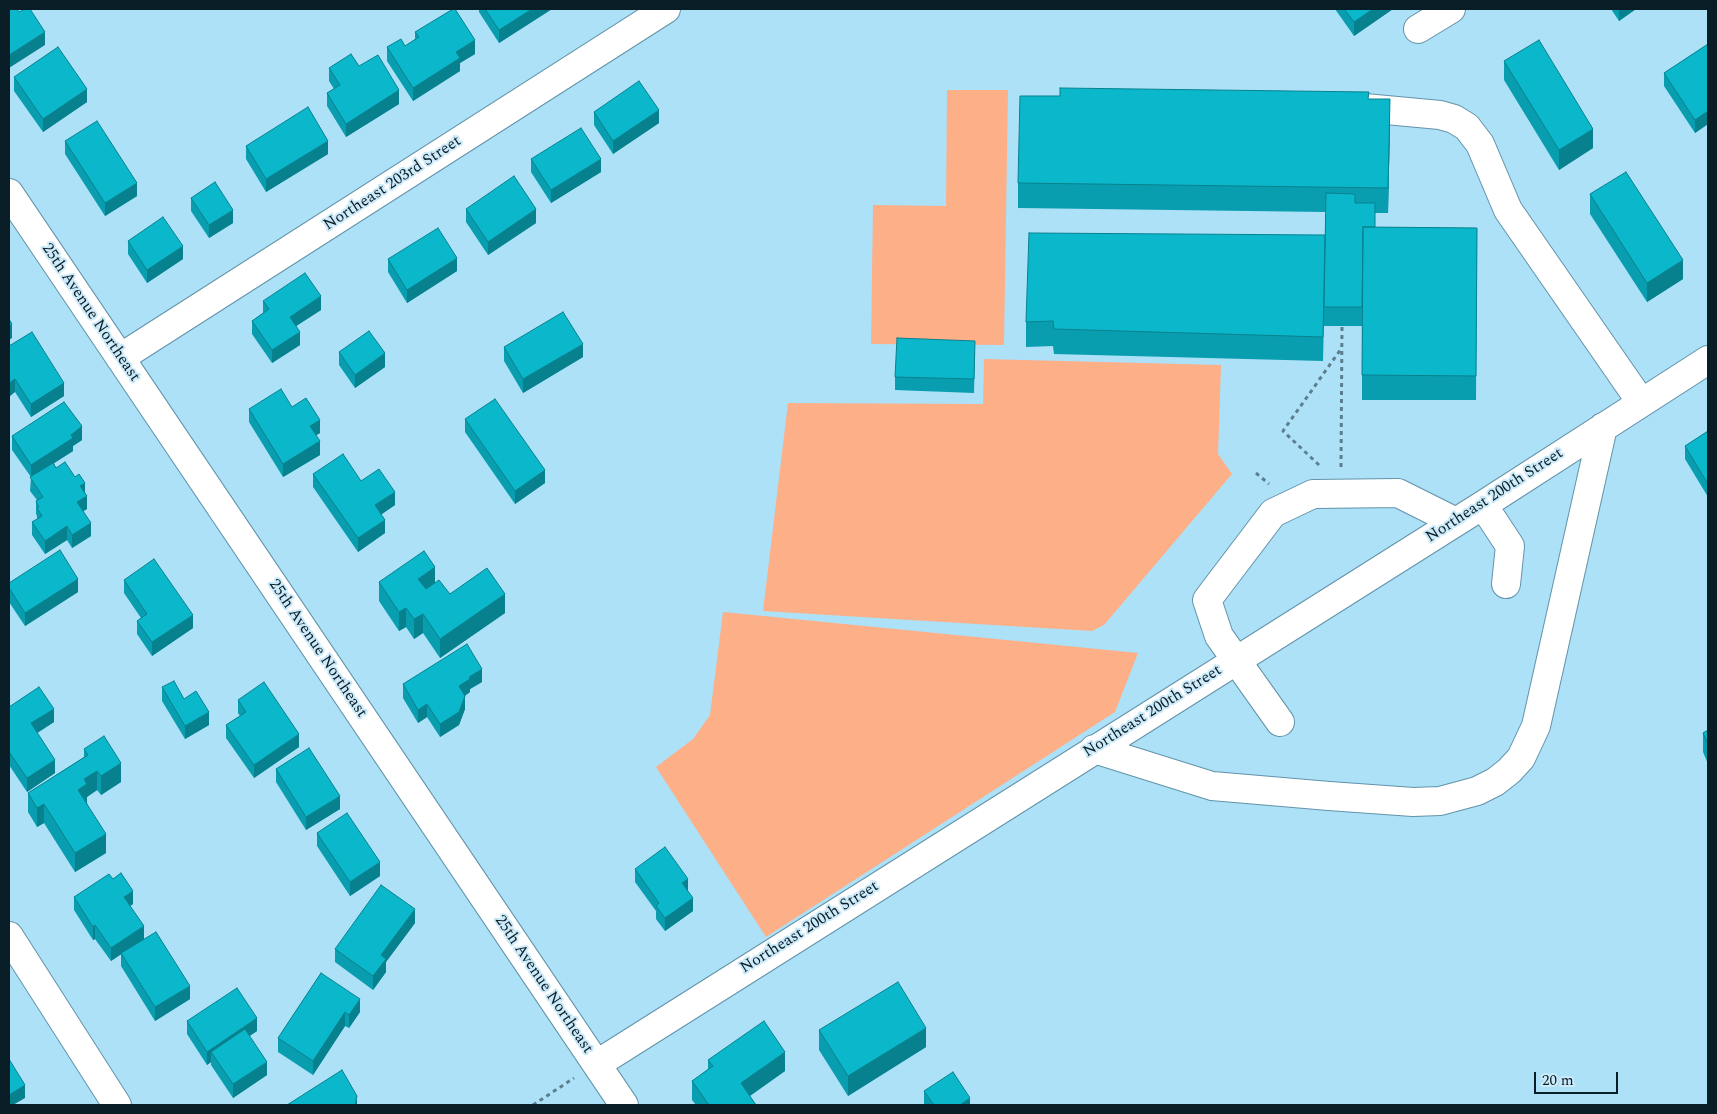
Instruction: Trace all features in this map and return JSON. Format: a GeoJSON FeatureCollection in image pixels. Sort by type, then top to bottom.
{"type":"FeatureCollection","features":[{"type":"Feature","properties":{"kind":"street","name":"Northeast 203rd Street"},"geometry":{"type":"LineString","coordinates":[[120,358],[666,9]]}},
{"type":"Feature","properties":{"kind":"street"},"geometry":{"type":"LineString","coordinates":[[1418,29],[1451,9]]}},
{"type":"Feature","properties":{"kind":"street"},"geometry":{"type":"LineString","coordinates":[[1331,105],[1440,115],[1454,119],[1467,126],[1480,144],[1508,210],[1641,402]]}},
{"type":"Feature","properties":{"kind":"street","name":"25th Avenue Northeast"},"geometry":{"type":"LineString","coordinates":[[9,193],[624,1105]]}},
{"type":"Feature","properties":{"kind":"street","name":"Northeast 200th Street"},"geometry":{"type":"LineString","coordinates":[[597,1064],[1483,505],[1708,360]]}},
{"type":"Feature","properties":{"kind":"street"},"geometry":{"type":"LineString","coordinates":[[1094,749],[1212,786],[1413,802],[1440,801],[1477,791],[1495,782],[1510,771],[1521,758],[1536,726],[1603,427]]}},
{"type":"Feature","properties":{"kind":"street"},"geometry":{"type":"LineString","coordinates":[[1280,722],[1219,636],[1207,600],[1273,513],[1313,494],[1398,493],[1456,522]]}},
{"type":"Feature","properties":{"kind":"street"},"geometry":{"type":"LineString","coordinates":[[1483,505],[1510,546],[1506,584]]}},
{"type":"Feature","properties":{"kind":"street"},"geometry":{"type":"LineString","coordinates":[[9,936],[117,1105]]}},
{"type":"Feature","properties":{"kind":"path"},"geometry":{"type":"LineString","coordinates":[[1341,474],[1342,326]]}},
{"type":"Feature","properties":{"kind":"path"},"geometry":{"type":"LineString","coordinates":[[1322,468],[1283,431],[1341,349]]}},
{"type":"Feature","properties":{"kind":"path"},"geometry":{"type":"LineString","coordinates":[[1256,473],[1274,487]]}},
{"type":"Feature","properties":{"kind":"path"},"geometry":{"type":"LineString","coordinates":[[533,1105],[597,1064]]}},
{"type":"Feature","properties":{"kind":"shaded area"},"geometry":{"type":"Polygon","coordinates":[[[947,90],[1008,90],[1004,345],[871,344],[873,205],[946,206],[947,90]]]}},
{"type":"Feature","properties":{"kind":"shaded area"},"geometry":{"type":"Polygon","coordinates":[[[984,359],[1221,365],[1218,454],[1232,474],[1104,625],[1092,631],[763,611],[788,403],[983,404],[984,359]]]}},
{"type":"Feature","properties":{"kind":"shaded area"},"geometry":{"type":"Polygon","coordinates":[[[723,612],[1138,653],[1115,712],[766,937],[656,767],[693,739],[710,715],[723,612]]]}},
{"type":"Feature","properties":{"kind":"building"},"geometry":{"type":"Polygon","coordinates":[[[9,9],[17,9],[19,12],[30,9],[45,32],[9,55],[9,9]]]}},
{"type":"Feature","properties":{"kind":"building"},"geometry":{"type":"Polygon","coordinates":[[[455,9],[475,40],[456,52],[460,58],[413,88],[387,47],[401,39],[405,46],[419,37],[415,32],[455,9]]]}},
{"type":"Feature","properties":{"kind":"building"},"geometry":{"type":"Polygon","coordinates":[[[485,9],[532,9],[499,30],[485,9]]]}},
{"type":"Feature","properties":{"kind":"building"},"geometry":{"type":"Polygon","coordinates":[[[1344,9],[1373,9],[1354,22],[1344,9]]]}},
{"type":"Feature","properties":{"kind":"building"},"geometry":{"type":"Polygon","coordinates":[[[1539,40],[1593,129],[1559,150],[1504,61],[1539,40]]]}},
{"type":"Feature","properties":{"kind":"building"},"geometry":{"type":"Polygon","coordinates":[[[1708,44],[1708,111],[1695,120],[1664,73],[1708,44]]]}},
{"type":"Feature","properties":{"kind":"building"},"geometry":{"type":"Polygon","coordinates":[[[58,47],[87,89],[43,119],[14,77],[58,47]]]}},
{"type":"Feature","properties":{"kind":"building"},"geometry":{"type":"Polygon","coordinates":[[[351,54],[359,66],[378,55],[399,90],[346,124],[327,93],[340,85],[329,68],[351,54]]]}},
{"type":"Feature","properties":{"kind":"building"},"geometry":{"type":"Polygon","coordinates":[[[639,81],[659,110],[613,141],[594,112],[639,81]]]}},
{"type":"Feature","properties":{"kind":"building"},"geometry":{"type":"Polygon","coordinates":[[[1060,88],[1369,92],[1368,99],[1390,99],[1388,188],[1018,183],[1020,96],[1060,96],[1060,88]]]}},
{"type":"Feature","properties":{"kind":"building"},"geometry":{"type":"Polygon","coordinates":[[[308,107],[328,141],[266,179],[246,146],[308,107]]]}},
{"type":"Feature","properties":{"kind":"building"},"geometry":{"type":"Polygon","coordinates":[[[97,121],[137,183],[105,203],[65,141],[97,121]]]}},
{"type":"Feature","properties":{"kind":"building"},"geometry":{"type":"Polygon","coordinates":[[[581,128],[601,159],[551,190],[531,159],[581,128]]]}},
{"type":"Feature","properties":{"kind":"building"},"geometry":{"type":"Polygon","coordinates":[[[1626,172],[1683,260],[1647,283],[1590,194],[1626,172]]]}},
{"type":"Feature","properties":{"kind":"building"},"geometry":{"type":"Polygon","coordinates":[[[514,176],[536,209],[488,242],[466,209],[514,176]]]}},
{"type":"Feature","properties":{"kind":"building"},"geometry":{"type":"Polygon","coordinates":[[[215,182],[233,210],[209,225],[191,198],[215,182]]]}},
{"type":"Feature","properties":{"kind":"building"},"geometry":{"type":"Polygon","coordinates":[[[1326,193],[1355,194],[1355,203],[1375,203],[1375,227],[1363,227],[1362,307],[1324,307],[1326,193]]]}},
{"type":"Feature","properties":{"kind":"building"},"geometry":{"type":"Polygon","coordinates":[[[163,217],[183,246],[147,270],[128,241],[163,217]]]}},
{"type":"Feature","properties":{"kind":"building"},"geometry":{"type":"Polygon","coordinates":[[[1363,227],[1477,228],[1476,376],[1362,375],[1363,227]]]}},
{"type":"Feature","properties":{"kind":"building"},"geometry":{"type":"Polygon","coordinates":[[[438,228],[457,258],[407,290],[388,259],[438,228]]]}},
{"type":"Feature","properties":{"kind":"building"},"geometry":{"type":"Polygon","coordinates":[[[1029,233],[1325,235],[1323,337],[1054,329],[1053,321],[1026,322],[1029,233]]]}},
{"type":"Feature","properties":{"kind":"building"},"geometry":{"type":"Polygon","coordinates":[[[305,273],[321,296],[290,317],[300,332],[272,350],[252,321],[269,309],[263,301],[305,273]]]}},
{"type":"Feature","properties":{"kind":"building"},"geometry":{"type":"Polygon","coordinates":[[[563,312],[583,344],[523,379],[504,347],[563,312]]]}},
{"type":"Feature","properties":{"kind":"building"},"geometry":{"type":"Polygon","coordinates":[[[369,331],[385,353],[355,375],[339,352],[369,331]]]}},
{"type":"Feature","properties":{"kind":"building"},"geometry":{"type":"Polygon","coordinates":[[[32,332],[64,383],[31,404],[15,379],[9,383],[9,346],[32,332]]]}},
{"type":"Feature","properties":{"kind":"building"},"geometry":{"type":"Polygon","coordinates":[[[897,338],[975,341],[974,379],[895,377],[897,338]]]}},
{"type":"Feature","properties":{"kind":"building"},"geometry":{"type":"Polygon","coordinates":[[[281,389],[292,407],[306,398],[320,420],[310,426],[320,441],[283,464],[249,409],[281,389]]]}},
{"type":"Feature","properties":{"kind":"building"},"geometry":{"type":"Polygon","coordinates":[[[495,399],[545,470],[515,491],[465,419],[495,399]]]}},
{"type":"Feature","properties":{"kind":"building"},"geometry":{"type":"Polygon","coordinates":[[[64,402],[82,426],[71,435],[73,438],[31,465],[12,436],[64,402]]]}},
{"type":"Feature","properties":{"kind":"building"},"geometry":{"type":"Polygon","coordinates":[[[1708,431],[1708,484],[1685,446],[1708,431]]]}},
{"type":"Feature","properties":{"kind":"building"},"geometry":{"type":"Polygon","coordinates":[[[343,454],[361,481],[379,469],[395,492],[375,505],[385,520],[358,538],[313,474],[343,454]]]}},
{"type":"Feature","properties":{"kind":"building"},"geometry":{"type":"Polygon","coordinates":[[[65,462],[75,477],[79,474],[85,483],[80,486],[87,496],[77,502],[91,523],[72,535],[67,526],[45,541],[32,522],[42,516],[37,508],[39,507],[36,501],[43,497],[30,477],[53,463],[56,468],[65,462]]]}},
{"type":"Feature","properties":{"kind":"building"},"geometry":{"type":"Polygon","coordinates":[[[60,550],[78,579],[25,613],[9,588],[9,583],[60,550]]]}},
{"type":"Feature","properties":{"kind":"building"},"geometry":{"type":"Polygon","coordinates":[[[424,551],[435,567],[418,579],[426,589],[439,580],[450,594],[487,568],[505,594],[440,639],[423,614],[414,619],[406,608],[399,612],[379,582],[424,551]]]}},
{"type":"Feature","properties":{"kind":"building"},"geometry":{"type":"Polygon","coordinates":[[[154,559],[193,615],[152,642],[137,621],[147,614],[124,580],[154,559]]]}},
{"type":"Feature","properties":{"kind":"building"},"geometry":{"type":"Polygon","coordinates":[[[467,644],[482,669],[459,686],[465,696],[459,712],[440,724],[427,704],[418,710],[403,684],[467,644]]]}},
{"type":"Feature","properties":{"kind":"building"},"geometry":{"type":"Polygon","coordinates":[[[174,681],[184,699],[196,691],[209,712],[185,726],[162,687],[174,681]]]}},
{"type":"Feature","properties":{"kind":"building"},"geometry":{"type":"Polygon","coordinates":[[[264,682],[299,734],[254,765],[226,725],[246,712],[238,700],[264,682]]]}},
{"type":"Feature","properties":{"kind":"building"},"geometry":{"type":"Polygon","coordinates":[[[39,687],[54,709],[31,723],[55,760],[27,778],[9,752],[9,707],[39,687]]]}},
{"type":"Feature","properties":{"kind":"building"},"geometry":{"type":"Polygon","coordinates":[[[1708,730],[1708,744],[1703,733],[1708,730]]]}},
{"type":"Feature","properties":{"kind":"building"},"geometry":{"type":"Polygon","coordinates":[[[104,736],[121,763],[101,776],[97,771],[84,779],[87,784],[78,790],[106,834],[75,853],[44,804],[37,808],[28,793],[88,755],[84,749],[104,736]]]}},
{"type":"Feature","properties":{"kind":"building"},"geometry":{"type":"Polygon","coordinates":[[[309,748],[340,796],[306,817],[276,769],[309,748]]]}},
{"type":"Feature","properties":{"kind":"building"},"geometry":{"type":"Polygon","coordinates":[[[347,813],[380,862],[350,882],[317,833],[347,813]]]}},
{"type":"Feature","properties":{"kind":"building"},"geometry":{"type":"Polygon","coordinates":[[[665,847],[688,879],[682,883],[693,898],[665,918],[656,906],[659,903],[635,869],[665,847]]]}},
{"type":"Feature","properties":{"kind":"building"},"geometry":{"type":"Polygon","coordinates":[[[121,873],[133,891],[124,897],[144,926],[111,948],[95,925],[93,927],[74,897],[109,874],[113,879],[121,873]]]}},
{"type":"Feature","properties":{"kind":"building"},"geometry":{"type":"Polygon","coordinates":[[[381,885],[415,909],[381,955],[386,959],[373,976],[335,949],[381,885]]]}},
{"type":"Feature","properties":{"kind":"building"},"geometry":{"type":"Polygon","coordinates":[[[156,932],[190,986],[155,1007],[121,953],[156,932]]]}},
{"type":"Feature","properties":{"kind":"building"},"geometry":{"type":"Polygon","coordinates":[[[321,973],[360,999],[349,1015],[345,1012],[313,1061],[278,1038],[321,973]]]}},
{"type":"Feature","properties":{"kind":"building"},"geometry":{"type":"Polygon","coordinates":[[[898,982],[926,1028],[848,1076],[819,1030],[898,982]]]}},
{"type":"Feature","properties":{"kind":"building"},"geometry":{"type":"Polygon","coordinates":[[[237,988],[257,1018],[207,1052],[187,1021],[237,988]]]}},
{"type":"Feature","properties":{"kind":"building"},"geometry":{"type":"Polygon","coordinates":[[[764,1021],[785,1052],[741,1083],[756,1105],[709,1105],[692,1081],[713,1066],[708,1060],[764,1021]]]}},
{"type":"Feature","properties":{"kind":"building"},"geometry":{"type":"Polygon","coordinates":[[[245,1029],[267,1062],[233,1084],[211,1052],[245,1029]]]}},
{"type":"Feature","properties":{"kind":"building"},"geometry":{"type":"Polygon","coordinates":[[[9,1059],[25,1085],[9,1095],[9,1059]]]}},
{"type":"Feature","properties":{"kind":"building"},"geometry":{"type":"Polygon","coordinates":[[[342,1070],[357,1096],[355,1105],[287,1105],[342,1070]]]}},
{"type":"Feature","properties":{"kind":"building"},"geometry":{"type":"Polygon","coordinates":[[[953,1072],[970,1098],[960,1105],[934,1105],[924,1091],[953,1072]]]}}]}
